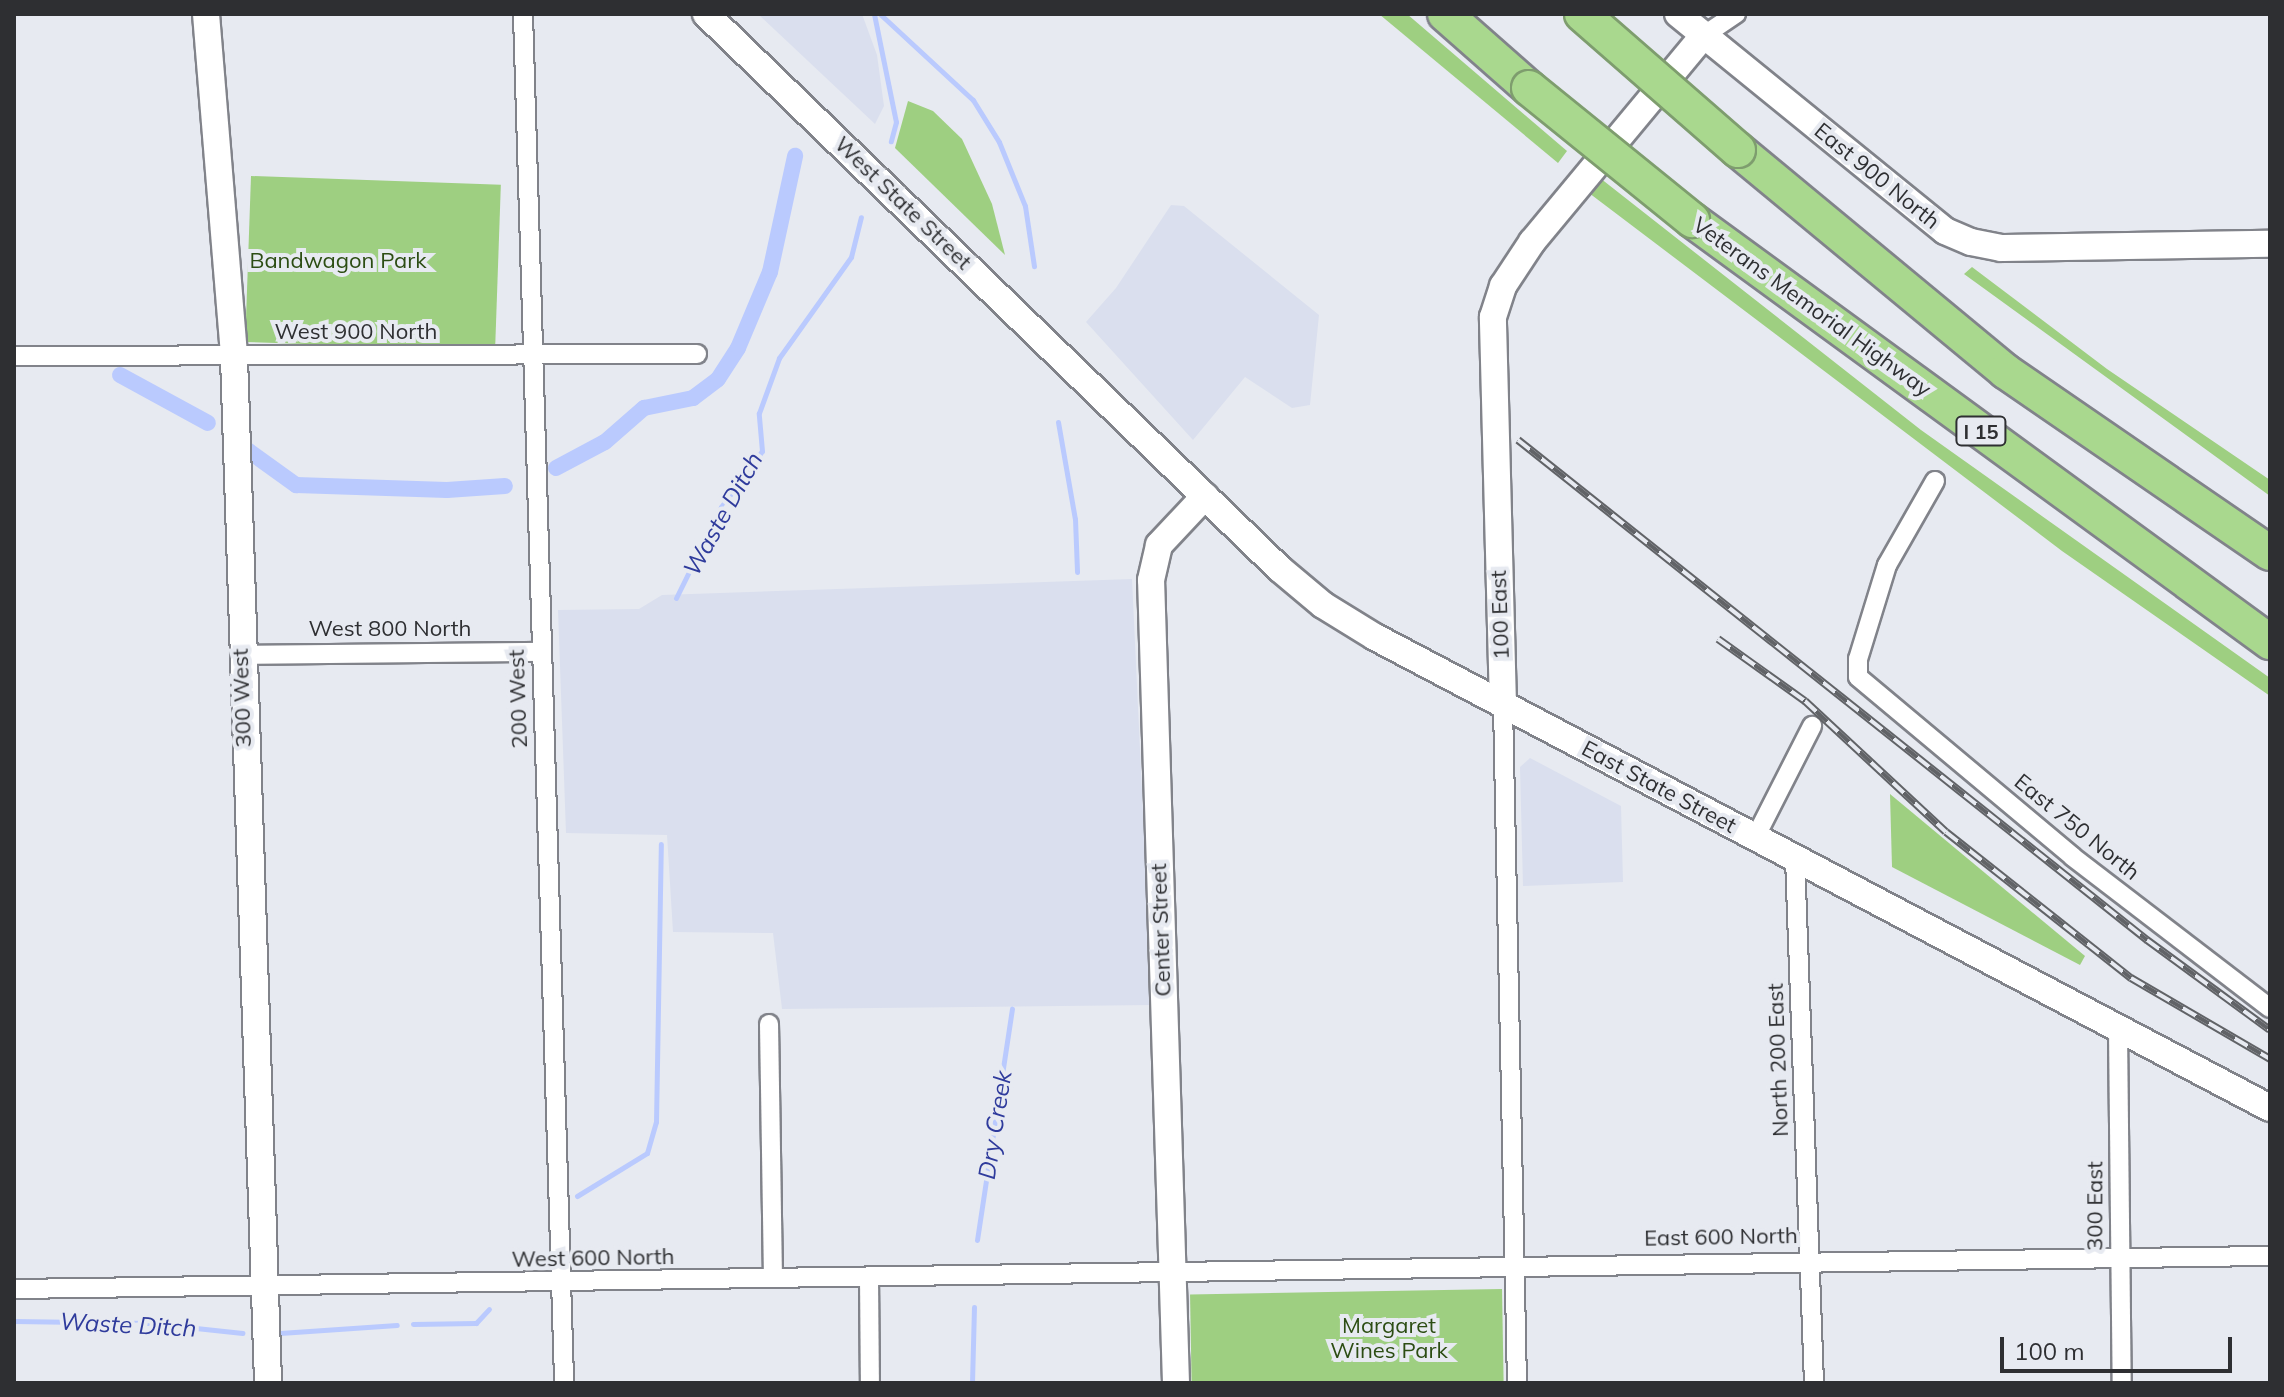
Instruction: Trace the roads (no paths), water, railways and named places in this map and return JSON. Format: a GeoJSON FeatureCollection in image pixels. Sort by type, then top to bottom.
{"type":"FeatureCollection","features":[{"type":"Feature","properties":{"kind":"highway","name":"Veterans Memorial Highway"},"geometry":{"type":"LineString","coordinates":[[1445,14],[1529,88],[1692,220],[2270,642]]}},
{"type":"Feature","properties":{"kind":"highway"},"geometry":{"type":"LineString","coordinates":[[1582,14],[1738,150],[2005,371],[2270,553]]}},
{"type":"Feature","properties":{"kind":"street","name":"300 West"},"geometry":{"type":"LineString","coordinates":[[206,14],[234,357],[240,655],[268,1383]]}},
{"type":"Feature","properties":{"kind":"street","name":"200 West"},"geometry":{"type":"LineString","coordinates":[[523,14],[564,1383]]}},
{"type":"Feature","properties":{"kind":"street","name":"West State Street"},"geometry":{"type":"LineString","coordinates":[[706,14],[1099,393]]}},
{"type":"Feature","properties":{"kind":"street","name":"East 900 North"},"geometry":{"type":"LineString","coordinates":[[1678,14],[1945,231],[1971,242],[2001,248],[2270,244]]}},
{"type":"Feature","properties":{"kind":"street"},"geometry":{"type":"LineString","coordinates":[[1703,36],[1736,14]]}},
{"type":"Feature","properties":{"kind":"street","name":"100 East"},"geometry":{"type":"LineString","coordinates":[[1517,1383],[1493,317],[1503,286],[1532,242],[1703,36]]}},
{"type":"Feature","properties":{"kind":"street","name":"West 900 North"},"geometry":{"type":"LineString","coordinates":[[14,356],[697,354]]}},
{"type":"Feature","properties":{"kind":"street","name":"East State Street"},"geometry":{"type":"LineString","coordinates":[[1099,393],[1323,605],[1503,705],[2270,1108]]}},
{"type":"Feature","properties":{"kind":"street","name":"East 750 North"},"geometry":{"type":"LineString","coordinates":[[1935,481],[1887,565],[1858,659],[1858,677],[2073,857],[2270,1008]]}},
{"type":"Feature","properties":{"kind":"street","name":"Center Street"},"geometry":{"type":"LineString","coordinates":[[1176,1383],[1151,580],[1159,545],[1205,496]]}},
{"type":"Feature","properties":{"kind":"street","name":"West 800 North"},"geometry":{"type":"LineString","coordinates":[[240,655],[540,652]]}},
{"type":"Feature","properties":{"kind":"street"},"geometry":{"type":"LineString","coordinates":[[1755,838],[1812,726]]}},
{"type":"Feature","properties":{"kind":"street","name":"North 200 East"},"geometry":{"type":"LineString","coordinates":[[1795,858],[1814,1383]]}},
{"type":"Feature","properties":{"kind":"street"},"geometry":{"type":"LineString","coordinates":[[769,1024],[773,1278]]}},
{"type":"Feature","properties":{"kind":"street","name":"300 East"},"geometry":{"type":"LineString","coordinates":[[2118,1030],[2122,1383]]}},
{"type":"Feature","properties":{"kind":"street","name":"East 600 North"},"geometry":{"type":"LineString","coordinates":[[1172,1272],[1810,1259],[2270,1256]]}},
{"type":"Feature","properties":{"kind":"street","name":"West 600 North"},"geometry":{"type":"LineString","coordinates":[[14,1289],[265,1288],[1172,1272]]}},
{"type":"Feature","properties":{"kind":"street"},"geometry":{"type":"LineString","coordinates":[[869,1277],[870,1383]]}},
{"type":"Feature","properties":{"kind":"waterway","name":"Waste Ditch"},"geometry":{"type":"LineString","coordinates":[[874,14],[896,122],[891,141]]}},
{"type":"Feature","properties":{"kind":"waterway","name":"Dry Creek"},"geometry":{"type":"LineString","coordinates":[[880,14],[973,100],[999,142],[1025,206],[1034,266]]}},
{"type":"Feature","properties":{"kind":"waterway"},"geometry":{"type":"LineString","coordinates":[[556,468],[605,442],[644,408],[693,398],[718,379],[738,348],[770,272],[795,156]]}},
{"type":"Feature","properties":{"kind":"waterway","name":"Waste Ditch"},"geometry":{"type":"LineString","coordinates":[[676,598],[721,507],[762,451],[759,413],[779,358],[851,257],[861,217]]}},
{"type":"Feature","properties":{"kind":"waterway"},"geometry":{"type":"LineString","coordinates":[[120,375],[208,423]]}},
{"type":"Feature","properties":{"kind":"waterway","name":"Dry Creek"},"geometry":{"type":"LineString","coordinates":[[1058,422],[1075,519],[1077,572]]}},
{"type":"Feature","properties":{"kind":"waterway"},"geometry":{"type":"LineString","coordinates":[[246,449],[296,485],[447,490],[505,486]]}},
{"type":"Feature","properties":{"kind":"waterway","name":"Waste Ditch"},"geometry":{"type":"LineString","coordinates":[[577,1196],[647,1153],[656,1122],[661,844]]}},
{"type":"Feature","properties":{"kind":"waterway","name":"Dry Creek"},"geometry":{"type":"LineString","coordinates":[[977,1240],[1012,1009]]}},
{"type":"Feature","properties":{"kind":"waterway","name":"Dry Creek"},"geometry":{"type":"LineString","coordinates":[[972,1383],[974,1307]]}},
{"type":"Feature","properties":{"kind":"waterway","name":"Waste Ditch"},"geometry":{"type":"LineString","coordinates":[[413,1324],[476,1323],[489,1309]]}},
{"type":"Feature","properties":{"kind":"waterway","name":"Waste Ditch"},"geometry":{"type":"LineString","coordinates":[[14,1321],[149,1323],[242,1333]]}},
{"type":"Feature","properties":{"kind":"waterway","name":"Waste Ditch"},"geometry":{"type":"LineString","coordinates":[[280,1333],[397,1325]]}},
{"type":"Feature","properties":{"kind":"railway"},"geometry":{"type":"LineString","coordinates":[[1518,440],[2147,940],[2270,1030]]}},
{"type":"Feature","properties":{"kind":"railway"},"geometry":{"type":"LineString","coordinates":[[1718,639],[1805,701],[1946,832],[2131,978],[2270,1059]]}},
{"type":"Feature","properties":{"kind":"park label","name":"Bandwagon Park"},"geometry":{"type":"Point","coordinates":[338,261]}},
{"type":"Feature","properties":{"kind":"park label","name":"Margaret Wines Park"},"geometry":{"type":"Point","coordinates":[1389,1338]}}]}
